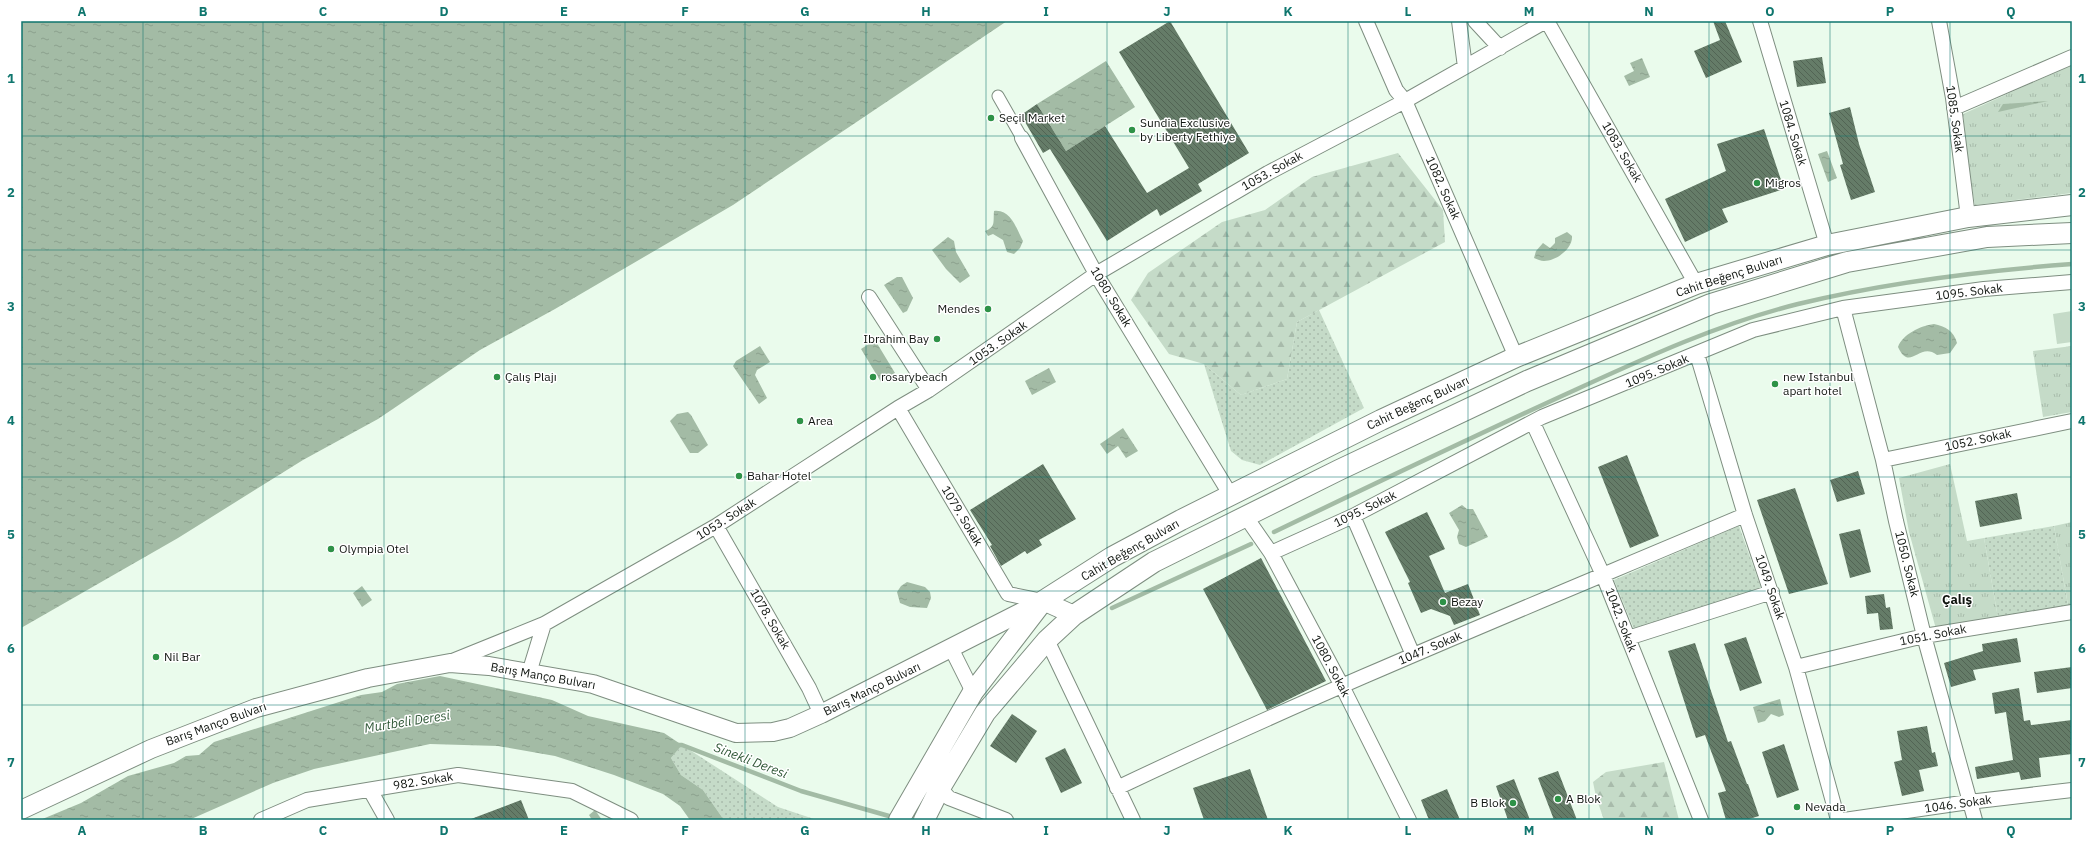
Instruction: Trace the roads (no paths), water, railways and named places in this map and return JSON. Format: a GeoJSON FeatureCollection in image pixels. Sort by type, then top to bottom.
{"type":"FeatureCollection","features":[{"type":"Feature","properties":{"kind":"main road","name":"Cahit Beğenç Bulvarı"},"geometry":{"type":"LineString","coordinates":[[903,813],[973,692],[1043,601],[1112,557],[1230,494],[1381,420],[1516,357],[1696,284],[1827,246],[1968,218],[2072,205]]}},
{"type":"Feature","properties":{"kind":"main road","name":"Cahit Beğenç Bulvarı"},"geometry":{"type":"LineString","coordinates":[[926,816],[940,788],[985,712],[1047,640],[1074,615],[1154,562],[1339,470],[1527,381],[1711,304],[1847,262],[1987,238],[2072,233]]}},
{"type":"Feature","properties":{"kind":"street","name":"1082. Sokak"},"geometry":{"type":"LineString","coordinates":[[1366,21],[1396,90],[1405,101],[1516,357]]}},
{"type":"Feature","properties":{"kind":"street"},"geometry":{"type":"LineString","coordinates":[[1459,21],[1465,67]]}},
{"type":"Feature","properties":{"kind":"street"},"geometry":{"type":"LineString","coordinates":[[1475,21],[1500,48]]}},
{"type":"Feature","properties":{"kind":"street","name":"1053. Sokak"},"geometry":{"type":"LineString","coordinates":[[450,663],[544,624],[716,526],[898,408],[929,390],[1096,274],[1268,172],[1405,101],[1547,21]]}},
{"type":"Feature","properties":{"kind":"street","name":"1083. Sokak"},"geometry":{"type":"LineString","coordinates":[[1547,21],[1696,284]]}},
{"type":"Feature","properties":{"kind":"street","name":"1084. Sokak"},"geometry":{"type":"LineString","coordinates":[[1760,21],[1827,246]]}},
{"type":"Feature","properties":{"kind":"street","name":"1085. Sokak"},"geometry":{"type":"LineString","coordinates":[[1939,21],[1954,108],[1968,218]]}},
{"type":"Feature","properties":{"kind":"street"},"geometry":{"type":"LineString","coordinates":[[1954,108],[2072,57]]}},
{"type":"Feature","properties":{"kind":"street","name":"1080. Sokak"},"geometry":{"type":"LineString","coordinates":[[998,96],[1096,274],[1230,494]]}},
{"type":"Feature","properties":{"kind":"street","name":"1095. Sokak"},"geometry":{"type":"LineString","coordinates":[[1271,553],[1353,516],[1533,423],[1753,330],[1843,308],[1984,289],[2072,282]]}},
{"type":"Feature","properties":{"kind":"street"},"geometry":{"type":"LineString","coordinates":[[869,297],[929,390]]}},
{"type":"Feature","properties":{"kind":"street","name":"1050. Sokak"},"geometry":{"type":"LineString","coordinates":[[1843,308],[1884,460],[1896,521],[1924,636],[1975,820]]}},
{"type":"Feature","properties":{"kind":"street","name":"1049. Sokak"},"geometry":{"type":"LineString","coordinates":[[1697,354],[1745,515],[1796,667],[1838,820]]}},
{"type":"Feature","properties":{"kind":"street","name":"1079. Sokak"},"geometry":{"type":"LineString","coordinates":[[898,408],[1008,594],[1043,601]]}},
{"type":"Feature","properties":{"kind":"street","name":"1052. Sokak"},"geometry":{"type":"LineString","coordinates":[[1884,460],[2072,421]]}},
{"type":"Feature","properties":{"kind":"street","name":"1042. Sokak"},"geometry":{"type":"LineString","coordinates":[[1533,423],[1603,575],[1701,820]]}},
{"type":"Feature","properties":{"kind":"street","name":"1047. Sokak"},"geometry":{"type":"LineString","coordinates":[[1117,788],[1211,744],[1413,655],[1745,515]]}},
{"type":"Feature","properties":{"kind":"street"},"geometry":{"type":"LineString","coordinates":[[1353,516],[1413,655]]}},
{"type":"Feature","properties":{"kind":"street","name":"1080. Sokak"},"geometry":{"type":"LineString","coordinates":[[1246,517],[1271,553],[1342,686],[1409,820]]}},
{"type":"Feature","properties":{"kind":"street","name":"1078. Sokak"},"geometry":{"type":"LineString","coordinates":[[716,526],[809,688],[821,714]]}},
{"type":"Feature","properties":{"kind":"street"},"geometry":{"type":"LineString","coordinates":[[1628,638],[1772,592]]}},
{"type":"Feature","properties":{"kind":"street"},"geometry":{"type":"LineString","coordinates":[[1043,601],[1074,615]]}},
{"type":"Feature","properties":{"kind":"street","name":"Barış Manço Bulvarı"},"geometry":{"type":"LineString","coordinates":[[21,810],[151,749],[256,708],[368,678],[450,663],[490,666],[593,684],[736,733],[773,732],[790,728],[821,714],[1043,601]]}},
{"type":"Feature","properties":{"kind":"street","name":"1051. Sokak"},"geometry":{"type":"LineString","coordinates":[[1796,667],[1924,636],[2072,612]]}},
{"type":"Feature","properties":{"kind":"street"},"geometry":{"type":"LineString","coordinates":[[529,673],[544,624]]}},
{"type":"Feature","properties":{"kind":"street"},"geometry":{"type":"LineString","coordinates":[[1047,640],[1070,685],[1133,820]]}},
{"type":"Feature","properties":{"kind":"street"},"geometry":{"type":"LineString","coordinates":[[951,648],[973,692]]}},
{"type":"Feature","properties":{"kind":"street","name":"982. Sokak"},"geometry":{"type":"LineString","coordinates":[[261,820],[307,800],[458,775],[572,791],[631,820]]}},
{"type":"Feature","properties":{"kind":"street"},"geometry":{"type":"LineString","coordinates":[[940,788],[949,798],[1006,820]]}},
{"type":"Feature","properties":{"kind":"street"},"geometry":{"type":"LineString","coordinates":[[370,790],[387,820]]}},
{"type":"Feature","properties":{"kind":"street","name":"1046. Sokak"},"geometry":{"type":"LineString","coordinates":[[1844,820],[1969,802],[2072,790]]}},
{"type":"Feature","properties":{"kind":"water"},"geometry":{"type":"Polygon","coordinates":[[[21,21],[1007,21],[733,205],[555,309],[480,350],[378,419],[303,460],[178,538],[21,628],[21,21]]]}},
{"type":"Feature","properties":{"kind":"water"},"geometry":{"type":"Polygon","coordinates":[[[1642,58],[1650,77],[1629,86],[1624,76],[1634,71],[1630,63],[1642,58]]]}},
{"type":"Feature","properties":{"kind":"water"},"geometry":{"type":"Polygon","coordinates":[[[1106,61],[1135,107],[1066,151],[1037,104],[1106,61]]]}},
{"type":"Feature","properties":{"kind":"water"},"geometry":{"type":"Polygon","coordinates":[[[2048,101],[1998,112],[2003,104],[2048,101]]]}},
{"type":"Feature","properties":{"kind":"water"},"geometry":{"type":"Polygon","coordinates":[[[1827,151],[1837,178],[1828,182],[1818,154],[1827,151]]]}},
{"type":"Feature","properties":{"kind":"water"},"geometry":{"type":"Polygon","coordinates":[[[994,211],[1000,211],[1009,216],[1023,241],[1020,248],[1014,254],[1007,252],[1003,240],[993,234],[988,236],[985,231],[992,226],[994,221],[994,211]]]}},
{"type":"Feature","properties":{"kind":"water"},"geometry":{"type":"Polygon","coordinates":[[[1567,232],[1572,236],[1572,241],[1567,250],[1554,259],[1543,261],[1534,258],[1536,251],[1543,243],[1550,248],[1555,243],[1555,238],[1567,232]]]}},
{"type":"Feature","properties":{"kind":"water"},"geometry":{"type":"Polygon","coordinates":[[[948,237],[954,241],[956,252],[970,276],[960,283],[946,269],[932,250],[948,237]]]}},
{"type":"Feature","properties":{"kind":"water"},"geometry":{"type":"Polygon","coordinates":[[[897,277],[902,277],[913,298],[907,311],[903,313],[884,285],[897,277]]]}},
{"type":"Feature","properties":{"kind":"water"},"geometry":{"type":"Polygon","coordinates":[[[1934,324],[1942,326],[1954,335],[1957,343],[1950,353],[1937,355],[1931,352],[1925,352],[1911,357],[1907,357],[1902,354],[1898,347],[1904,338],[1913,331],[1934,324]]]}},
{"type":"Feature","properties":{"kind":"water"},"geometry":{"type":"Polygon","coordinates":[[[875,340],[895,373],[881,382],[861,349],[875,340]]]}},
{"type":"Feature","properties":{"kind":"water"},"geometry":{"type":"Polygon","coordinates":[[[760,346],[770,362],[757,370],[755,375],[767,398],[759,404],[733,366],[736,361],[760,346]]]}},
{"type":"Feature","properties":{"kind":"water"},"geometry":{"type":"Polygon","coordinates":[[[1049,368],[1056,382],[1032,395],[1025,381],[1049,368]]]}},
{"type":"Feature","properties":{"kind":"water"},"geometry":{"type":"Polygon","coordinates":[[[688,412],[708,445],[698,453],[690,453],[670,421],[677,414],[688,412]]]}},
{"type":"Feature","properties":{"kind":"water"},"geometry":{"type":"Polygon","coordinates":[[[1123,428],[1138,451],[1126,458],[1118,446],[1107,454],[1100,444],[1123,428]]]}},
{"type":"Feature","properties":{"kind":"water"},"geometry":{"type":"Polygon","coordinates":[[[1462,505],[1467,509],[1473,509],[1488,537],[1466,547],[1459,544],[1457,537],[1459,530],[1449,513],[1462,505]]]}},
{"type":"Feature","properties":{"kind":"water"},"geometry":{"type":"Polygon","coordinates":[[[907,582],[925,587],[930,592],[931,598],[927,608],[910,607],[900,603],[897,592],[901,586],[907,582]]]}},
{"type":"Feature","properties":{"kind":"water"},"geometry":{"type":"Polygon","coordinates":[[[362,586],[372,600],[362,607],[353,593],[362,586]]]}},
{"type":"Feature","properties":{"kind":"water","name":"Murtbeli Deresi"},"geometry":{"type":"Polygon","coordinates":[[[440,676],[552,700],[588,716],[664,733],[682,745],[671,758],[681,775],[703,790],[724,820],[690,820],[680,806],[663,794],[614,775],[555,756],[498,746],[430,744],[314,769],[273,783],[189,820],[40,820],[81,803],[128,776],[174,763],[186,756],[199,755],[214,742],[361,695],[382,692],[397,684],[440,676]]]}},
{"type":"Feature","properties":{"kind":"water"},"geometry":{"type":"Polygon","coordinates":[[[1780,699],[1784,715],[1779,717],[1771,714],[1765,721],[1758,723],[1753,707],[1780,699]]]}},
{"type":"Feature","properties":{"kind":"water"},"geometry":{"type":"Polygon","coordinates":[[[595,810],[602,820],[592,820],[589,815],[595,810]]]}},
{"type":"Feature","properties":{"kind":"waterway"},"geometry":{"type":"LineString","coordinates":[[1274,532],[1462,442],[1657,353],[1741,321],[1798,304],[1866,289],[1934,278],[2072,264]]}},
{"type":"Feature","properties":{"kind":"waterway"},"geometry":{"type":"LineString","coordinates":[[1112,608],[1251,544]]}},
{"type":"Feature","properties":{"kind":"waterway","name":"Sinekli Deresi"},"geometry":{"type":"LineString","coordinates":[[675,745],[682,745],[801,791],[896,818]]}},
{"type":"Feature","properties":{"kind":"place","name":"Seçil Market"},"geometry":{"type":"Point","coordinates":[991,118]}},
{"type":"Feature","properties":{"kind":"place","name":"Sundia Exclusive by Liberty Fethiye"},"geometry":{"type":"Point","coordinates":[1132,130]}},
{"type":"Feature","properties":{"kind":"place","name":"Migros"},"geometry":{"type":"Point","coordinates":[1757,183]}},
{"type":"Feature","properties":{"kind":"place","name":"Mendes"},"geometry":{"type":"Point","coordinates":[988,309]}},
{"type":"Feature","properties":{"kind":"place","name":"Ibrahim Bay"},"geometry":{"type":"Point","coordinates":[937,339]}},
{"type":"Feature","properties":{"kind":"place","name":"Çalış Plajı"},"geometry":{"type":"Point","coordinates":[497,377]}},
{"type":"Feature","properties":{"kind":"place","name":"rosarybeach"},"geometry":{"type":"Point","coordinates":[873,377]}},
{"type":"Feature","properties":{"kind":"place","name":"new Istanbul apart hotel"},"geometry":{"type":"Point","coordinates":[1775,384]}},
{"type":"Feature","properties":{"kind":"place","name":"Area"},"geometry":{"type":"Point","coordinates":[800,421]}},
{"type":"Feature","properties":{"kind":"place","name":"Bahar Hotel"},"geometry":{"type":"Point","coordinates":[739,476]}},
{"type":"Feature","properties":{"kind":"place","name":"Olympia Otel"},"geometry":{"type":"Point","coordinates":[331,549]}},
{"type":"Feature","properties":{"kind":"place","name":"Bezay"},"geometry":{"type":"Point","coordinates":[1443,602]}},
{"type":"Feature","properties":{"kind":"place","name":"Nil Bar"},"geometry":{"type":"Point","coordinates":[156,657]}},
{"type":"Feature","properties":{"kind":"place","name":"A Blok"},"geometry":{"type":"Point","coordinates":[1558,799]}},
{"type":"Feature","properties":{"kind":"place","name":"B Blok"},"geometry":{"type":"Point","coordinates":[1513,803]}},
{"type":"Feature","properties":{"kind":"place","name":"Nevada"},"geometry":{"type":"Point","coordinates":[1797,807]}},
{"type":"Feature","properties":{"kind":"district","name":"Çalış"},"geometry":{"type":"Point","coordinates":[1957,599]}}]}
